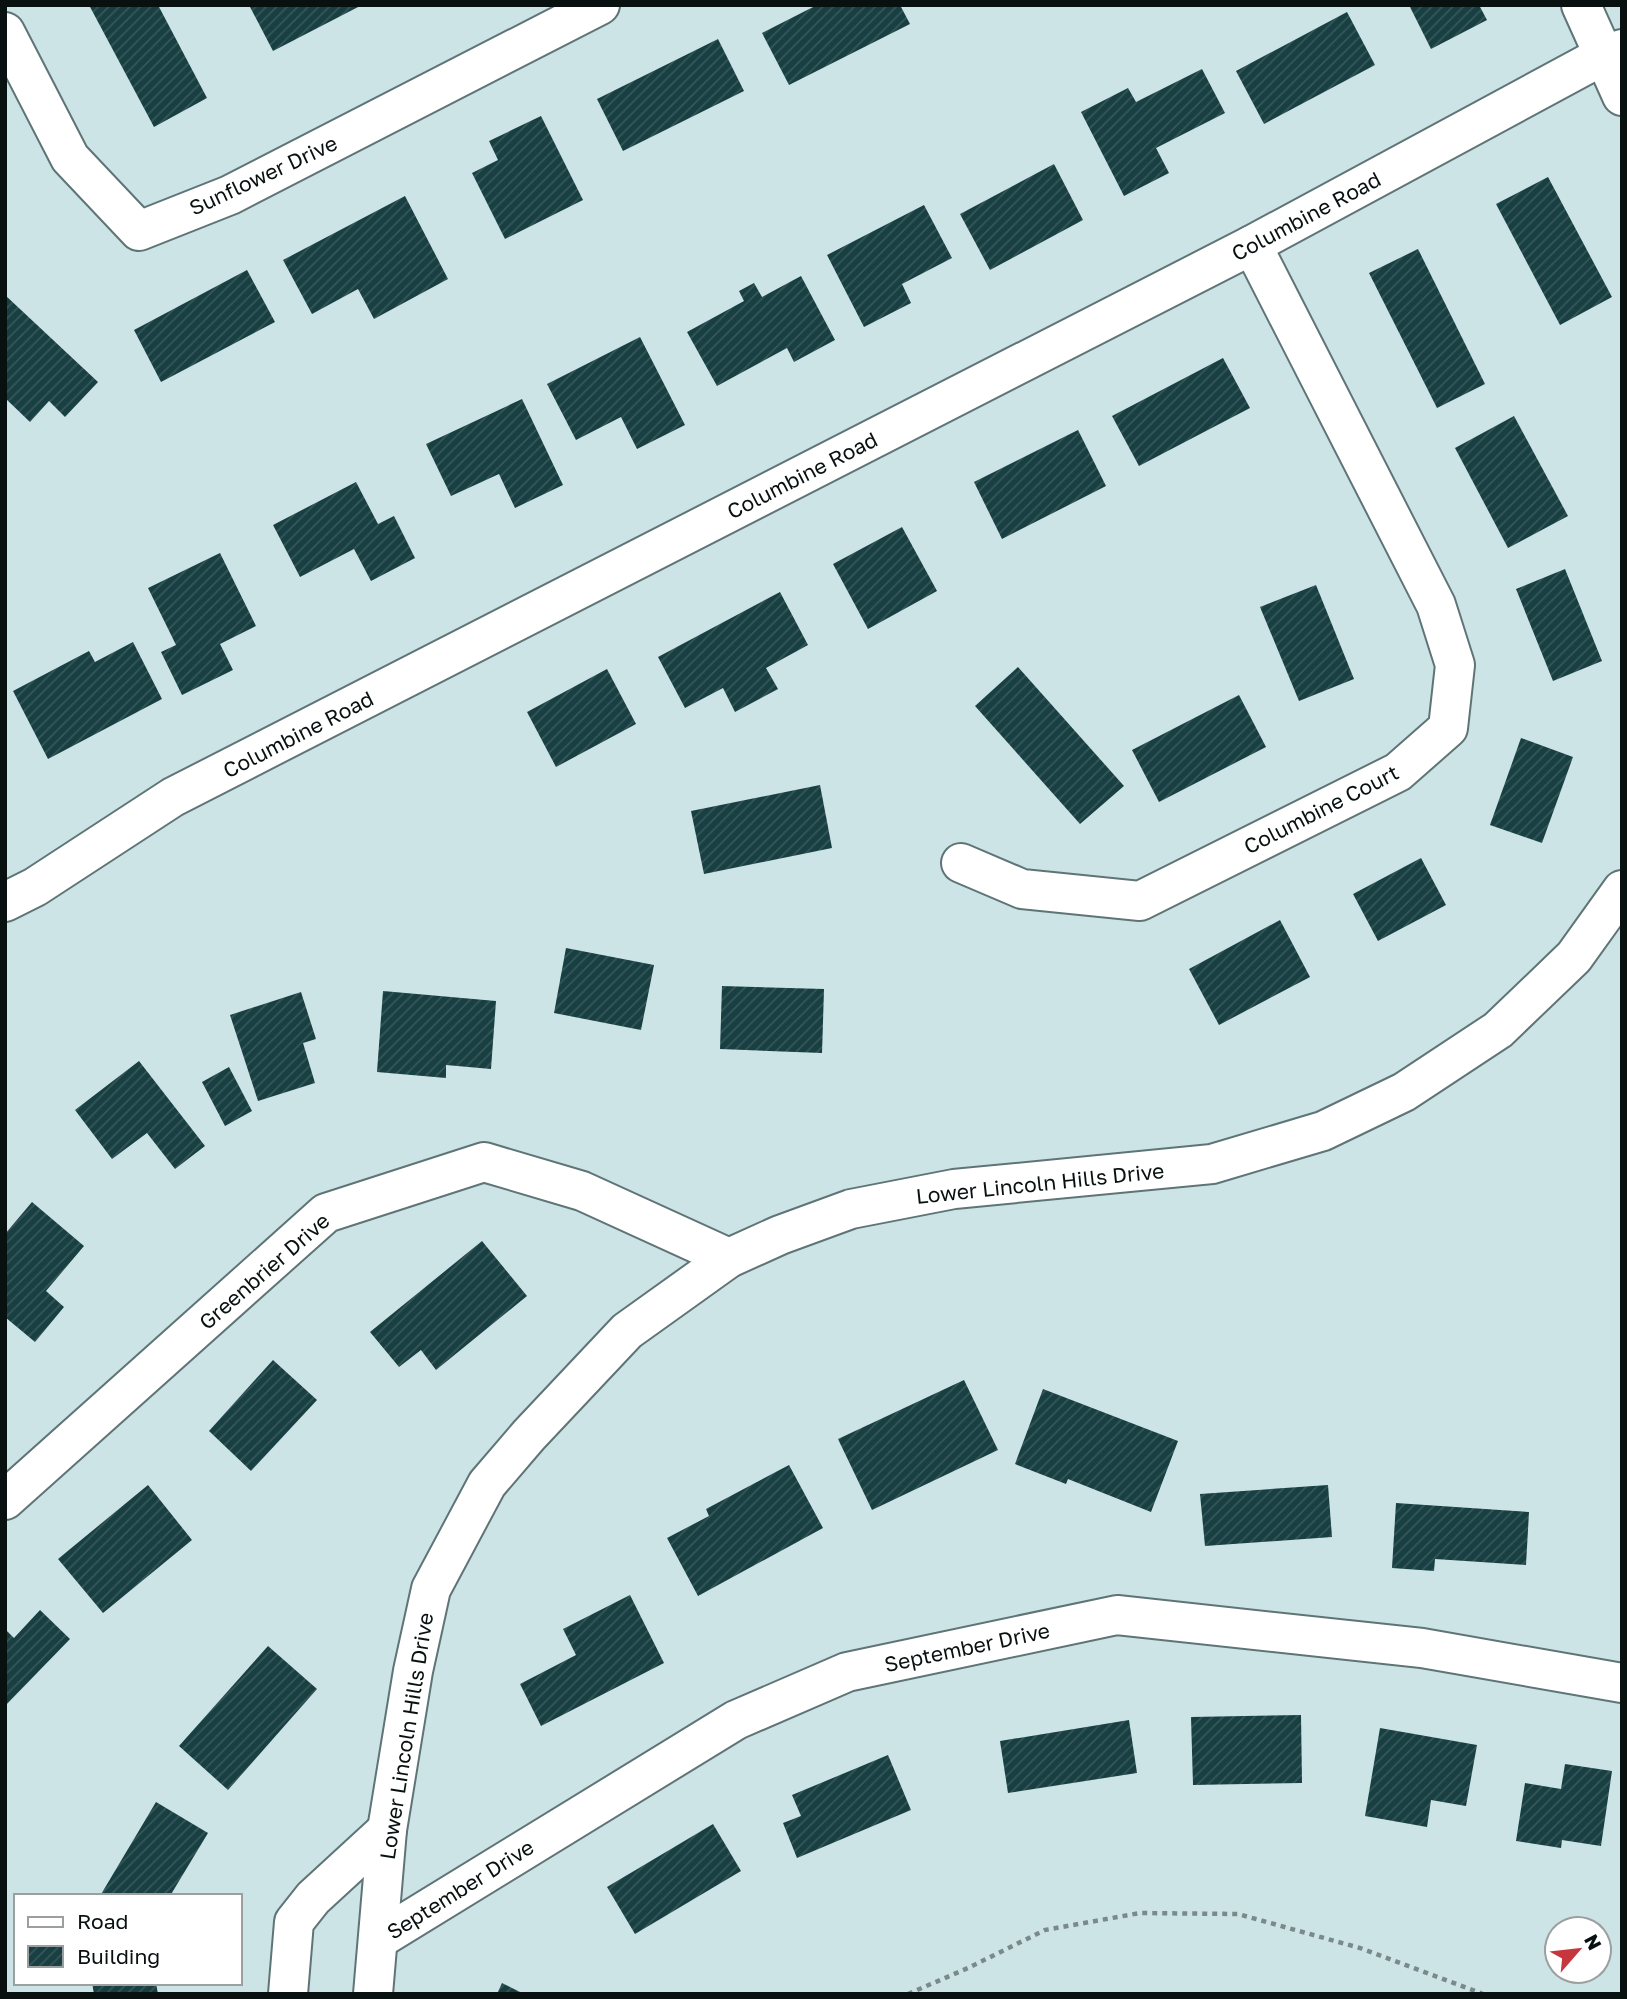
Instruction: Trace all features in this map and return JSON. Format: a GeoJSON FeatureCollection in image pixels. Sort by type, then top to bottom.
{"type":"FeatureCollection","features":[{"type":"Feature","properties":{"kind":"street","name":"Sunflower Drive"},"geometry":{"type":"LineString","coordinates":[[5,32],[70,158],[139,231],[230,195],[600,5]]}},
{"type":"Feature","properties":{"kind":"street"},"geometry":{"type":"LineString","coordinates":[[1581,5],[1613,52],[1622,96]]}},
{"type":"Feature","properties":{"kind":"street","name":"Columbine Road"},"geometry":{"type":"LineString","coordinates":[[5,902],[35,887],[173,797],[1252,245],[1613,52]]}},
{"type":"Feature","properties":{"kind":"street","name":"Columbine Court"},"geometry":{"type":"LineString","coordinates":[[961,863],[1022,889],[1140,901],[1398,772],[1448,728],[1455,665],[1436,605],[1252,245]]}},
{"type":"Feature","properties":{"kind":"street","name":"Lower Lincoln Hills Drive"},"geometry":{"type":"LineString","coordinates":[[373,1994],[387,1830],[413,1671],[431,1590],[487,1484],[626,1331],[729,1258],[780,1235],[851,1209],[954,1189],[1212,1164],[1324,1132],[1404,1092],[1498,1030],[1574,957],[1622,890]]}},
{"type":"Feature","properties":{"kind":"street","name":"Greenbrier Drive"},"geometry":{"type":"LineString","coordinates":[[5,1500],[326,1213],[484,1162],[582,1191],[729,1258]]}},
{"type":"Feature","properties":{"kind":"street","name":"September Drive"},"geometry":{"type":"LineString","coordinates":[[379,1939],[736,1720],[847,1672],[1117,1615],[1422,1648],[1622,1683]]}},
{"type":"Feature","properties":{"kind":"street"},"geometry":{"type":"LineString","coordinates":[[288,1994],[294,1923],[313,1898],[387,1830]]}},
{"type":"Feature","properties":{"kind":"path"},"geometry":{"type":"LineString","coordinates":[[908,1994],[1045,1930],[1140,1913],[1238,1914],[1360,1948],[1483,1994]]}},
{"type":"Feature","properties":{"kind":"building"},"geometry":{"type":"Polygon","coordinates":[[[89,5],[158,5],[207,98],[154,127],[89,5]]]}},
{"type":"Feature","properties":{"kind":"building"},"geometry":{"type":"Polygon","coordinates":[[[249,5],[362,5],[273,51],[249,5]]]}},
{"type":"Feature","properties":{"kind":"building"},"geometry":{"type":"Polygon","coordinates":[[[817,5],[900,5],[910,24],[789,85],[762,33],[817,5]]]}},
{"type":"Feature","properties":{"kind":"building"},"geometry":{"type":"Polygon","coordinates":[[[1409,5],[1479,5],[1487,20],[1431,49],[1409,5]]]}},
{"type":"Feature","properties":{"kind":"building"},"geometry":{"type":"Polygon","coordinates":[[[1347,12],[1375,65],[1264,124],[1236,71],[1347,12]]]}},
{"type":"Feature","properties":{"kind":"building"},"geometry":{"type":"Polygon","coordinates":[[[718,39],[744,91],[623,151],[597,99],[718,39]]]}},
{"type":"Feature","properties":{"kind":"building"},"geometry":{"type":"Polygon","coordinates":[[[1202,69],[1225,113],[1156,148],[1169,173],[1124,196],[1081,112],[1128,88],[1136,102],[1202,69]]]}},
{"type":"Feature","properties":{"kind":"building"},"geometry":{"type":"Polygon","coordinates":[[[541,116],[583,200],[505,239],[472,173],[498,160],[489,141],[541,116]]]}},
{"type":"Feature","properties":{"kind":"building"},"geometry":{"type":"Polygon","coordinates":[[[1054,164],[1083,220],[990,270],[960,214],[1054,164]]]}},
{"type":"Feature","properties":{"kind":"building"},"geometry":{"type":"Polygon","coordinates":[[[1548,177],[1612,297],[1560,325],[1496,204],[1548,177]]]}},
{"type":"Feature","properties":{"kind":"building"},"geometry":{"type":"Polygon","coordinates":[[[405,196],[448,279],[374,319],[358,289],[312,314],[283,260],[405,196]]]}},
{"type":"Feature","properties":{"kind":"building"},"geometry":{"type":"Polygon","coordinates":[[[924,205],[952,258],[902,284],[911,303],[864,327],[827,255],[924,205]]]}},
{"type":"Feature","properties":{"kind":"building"},"geometry":{"type":"Polygon","coordinates":[[[1418,249],[1485,384],[1437,408],[1369,273],[1418,249]]]}},
{"type":"Feature","properties":{"kind":"building"},"geometry":{"type":"Polygon","coordinates":[[[247,270],[275,322],[161,382],[134,330],[247,270]]]}},
{"type":"Feature","properties":{"kind":"building"},"geometry":{"type":"Polygon","coordinates":[[[801,276],[835,340],[794,362],[787,348],[717,386],[687,332],[744,301],[739,291],[754,283],[762,297],[801,276]]]}},
{"type":"Feature","properties":{"kind":"building"},"geometry":{"type":"Polygon","coordinates":[[[5,295],[98,382],[65,417],[49,401],[30,422],[5,398],[5,295]]]}},
{"type":"Feature","properties":{"kind":"building"},"geometry":{"type":"Polygon","coordinates":[[[640,337],[685,425],[637,449],[621,417],[576,440],[547,384],[640,337]]]}},
{"type":"Feature","properties":{"kind":"building"},"geometry":{"type":"Polygon","coordinates":[[[1223,358],[1250,408],[1139,466],[1112,416],[1223,358]]]}},
{"type":"Feature","properties":{"kind":"building"},"geometry":{"type":"Polygon","coordinates":[[[522,399],[563,485],[515,508],[499,474],[451,496],[426,444],[522,399]]]}},
{"type":"Feature","properties":{"kind":"building"},"geometry":{"type":"Polygon","coordinates":[[[1514,416],[1568,516],[1508,548],[1455,448],[1514,416]]]}},
{"type":"Feature","properties":{"kind":"building"},"geometry":{"type":"Polygon","coordinates":[[[1078,430],[1106,486],[1002,539],[974,482],[1078,430]]]}},
{"type":"Feature","properties":{"kind":"building"},"geometry":{"type":"Polygon","coordinates":[[[356,482],[378,524],[394,516],[415,558],[371,581],[354,549],[300,577],[273,525],[356,482]]]}},
{"type":"Feature","properties":{"kind":"building"},"geometry":{"type":"Polygon","coordinates":[[[902,527],[937,591],[868,629],[833,564],[902,527]]]}},
{"type":"Feature","properties":{"kind":"building"},"geometry":{"type":"Polygon","coordinates":[[[220,553],[256,626],[220,644],[233,670],[182,695],[161,652],[176,645],[148,588],[220,553]]]}},
{"type":"Feature","properties":{"kind":"building"},"geometry":{"type":"Polygon","coordinates":[[[1565,569],[1602,661],[1553,681],[1516,589],[1565,569]]]}},
{"type":"Feature","properties":{"kind":"building"},"geometry":{"type":"Polygon","coordinates":[[[1316,585],[1354,679],[1299,701],[1260,607],[1316,585]]]}},
{"type":"Feature","properties":{"kind":"building"},"geometry":{"type":"Polygon","coordinates":[[[780,592],[808,645],[766,668],[778,689],[735,712],[723,688],[685,708],[658,657],[780,592]]]}},
{"type":"Feature","properties":{"kind":"building"},"geometry":{"type":"Polygon","coordinates":[[[133,642],[162,699],[48,759],[13,691],[89,651],[95,662],[133,642]]]}},
{"type":"Feature","properties":{"kind":"building"},"geometry":{"type":"Polygon","coordinates":[[[1018,667],[1124,786],[1080,824],[975,706],[1018,667]]]}},
{"type":"Feature","properties":{"kind":"building"},"geometry":{"type":"Polygon","coordinates":[[[607,669],[636,724],[556,767],[527,712],[607,669]]]}},
{"type":"Feature","properties":{"kind":"building"},"geometry":{"type":"Polygon","coordinates":[[[1239,695],[1266,747],[1159,802],[1132,750],[1239,695]]]}},
{"type":"Feature","properties":{"kind":"building"},"geometry":{"type":"Polygon","coordinates":[[[1521,738],[1573,757],[1542,843],[1490,825],[1521,738]]]}},
{"type":"Feature","properties":{"kind":"building"},"geometry":{"type":"Polygon","coordinates":[[[820,785],[832,848],[704,874],[691,811],[820,785]]]}},
{"type":"Feature","properties":{"kind":"building"},"geometry":{"type":"Polygon","coordinates":[[[1421,858],[1446,905],[1378,941],[1353,894],[1421,858]]]}},
{"type":"Feature","properties":{"kind":"building"},"geometry":{"type":"Polygon","coordinates":[[[1280,920],[1310,977],[1219,1025],[1189,969],[1280,920]]]}},
{"type":"Feature","properties":{"kind":"building"},"geometry":{"type":"Polygon","coordinates":[[[566,948],[654,965],[641,1030],[554,1013],[566,948]]]}},
{"type":"Feature","properties":{"kind":"building"},"geometry":{"type":"Polygon","coordinates":[[[722,986],[824,989],[822,1053],[720,1049],[722,986]]]}},
{"type":"Feature","properties":{"kind":"building"},"geometry":{"type":"Polygon","coordinates":[[[383,991],[496,1001],[491,1069],[446,1065],[446,1078],[377,1072],[383,991]]]}},
{"type":"Feature","properties":{"kind":"building"},"geometry":{"type":"Polygon","coordinates":[[[301,992],[316,1039],[303,1043],[315,1083],[258,1101],[230,1015],[301,992]]]}},
{"type":"Feature","properties":{"kind":"building"},"geometry":{"type":"Polygon","coordinates":[[[139,1061],[205,1146],[175,1169],[147,1133],[112,1159],[75,1110],[139,1061]]]}},
{"type":"Feature","properties":{"kind":"building"},"geometry":{"type":"Polygon","coordinates":[[[229,1067],[252,1111],[225,1126],[202,1082],[229,1067]]]}},
{"type":"Feature","properties":{"kind":"building"},"geometry":{"type":"Polygon","coordinates":[[[32,1202],[84,1246],[46,1291],[64,1307],[35,1342],[5,1317],[5,1234],[32,1202]]]}},
{"type":"Feature","properties":{"kind":"building"},"geometry":{"type":"Polygon","coordinates":[[[482,1241],[527,1296],[436,1370],[421,1350],[399,1367],[370,1332],[482,1241]]]}},
{"type":"Feature","properties":{"kind":"building"},"geometry":{"type":"Polygon","coordinates":[[[273,1360],[317,1400],[251,1471],[209,1431],[273,1360]]]}},
{"type":"Feature","properties":{"kind":"building"},"geometry":{"type":"Polygon","coordinates":[[[964,1380],[998,1450],[872,1510],[838,1439],[964,1380]]]}},
{"type":"Feature","properties":{"kind":"building"},"geometry":{"type":"Polygon","coordinates":[[[1043,1389],[1178,1441],[1151,1512],[1068,1479],[1066,1484],[1015,1464],[1043,1389]]]}},
{"type":"Feature","properties":{"kind":"building"},"geometry":{"type":"Polygon","coordinates":[[[789,1465],[823,1528],[698,1596],[667,1538],[709,1516],[706,1509],[789,1465]]]}},
{"type":"Feature","properties":{"kind":"building"},"geometry":{"type":"Polygon","coordinates":[[[148,1485],[192,1540],[103,1613],[58,1559],[148,1485]]]}},
{"type":"Feature","properties":{"kind":"building"},"geometry":{"type":"Polygon","coordinates":[[[1328,1485],[1332,1537],[1205,1546],[1200,1494],[1328,1485]]]}},
{"type":"Feature","properties":{"kind":"building"},"geometry":{"type":"Polygon","coordinates":[[[1396,1503],[1529,1512],[1526,1565],[1435,1559],[1434,1571],[1392,1568],[1396,1503]]]}},
{"type":"Feature","properties":{"kind":"building"},"geometry":{"type":"Polygon","coordinates":[[[630,1595],[664,1663],[541,1726],[520,1684],[576,1655],[563,1629],[630,1595]]]}},
{"type":"Feature","properties":{"kind":"building"},"geometry":{"type":"Polygon","coordinates":[[[40,1610],[70,1639],[5,1706],[5,1629],[14,1638],[40,1610]]]}},
{"type":"Feature","properties":{"kind":"building"},"geometry":{"type":"Polygon","coordinates":[[[268,1646],[317,1689],[228,1790],[179,1746],[268,1646]]]}},
{"type":"Feature","properties":{"kind":"building"},"geometry":{"type":"Polygon","coordinates":[[[1301,1715],[1302,1783],[1193,1785],[1191,1717],[1301,1715]]]}},
{"type":"Feature","properties":{"kind":"building"},"geometry":{"type":"Polygon","coordinates":[[[1129,1720],[1137,1773],[1008,1793],[1000,1741],[1129,1720]]]}},
{"type":"Feature","properties":{"kind":"building"},"geometry":{"type":"Polygon","coordinates":[[[1380,1728],[1477,1745],[1466,1806],[1431,1800],[1427,1827],[1365,1816],[1380,1728]]]}},
{"type":"Feature","properties":{"kind":"building"},"geometry":{"type":"Polygon","coordinates":[[[888,1755],[911,1810],[797,1858],[783,1823],[801,1816],[792,1795],[888,1755]]]}},
{"type":"Feature","properties":{"kind":"building"},"geometry":{"type":"Polygon","coordinates":[[[1565,1764],[1612,1771],[1601,1846],[1562,1840],[1561,1848],[1516,1841],[1525,1783],[1561,1789],[1565,1764]]]}},
{"type":"Feature","properties":{"kind":"building"},"geometry":{"type":"Polygon","coordinates":[[[156,1802],[208,1833],[171,1894],[101,1894],[156,1802]]]}},
{"type":"Feature","properties":{"kind":"building"},"geometry":{"type":"Polygon","coordinates":[[[713,1824],[741,1871],[635,1934],[607,1887],[713,1824]]]}},
{"type":"Feature","properties":{"kind":"building"},"geometry":{"type":"Polygon","coordinates":[[[502,1983],[524,1994],[497,1994],[502,1983]]]}},
{"type":"Feature","properties":{"kind":"building"},"geometry":{"type":"Polygon","coordinates":[[[92,1985],[156,1985],[158,1994],[94,1994],[92,1985]]]}}]}
